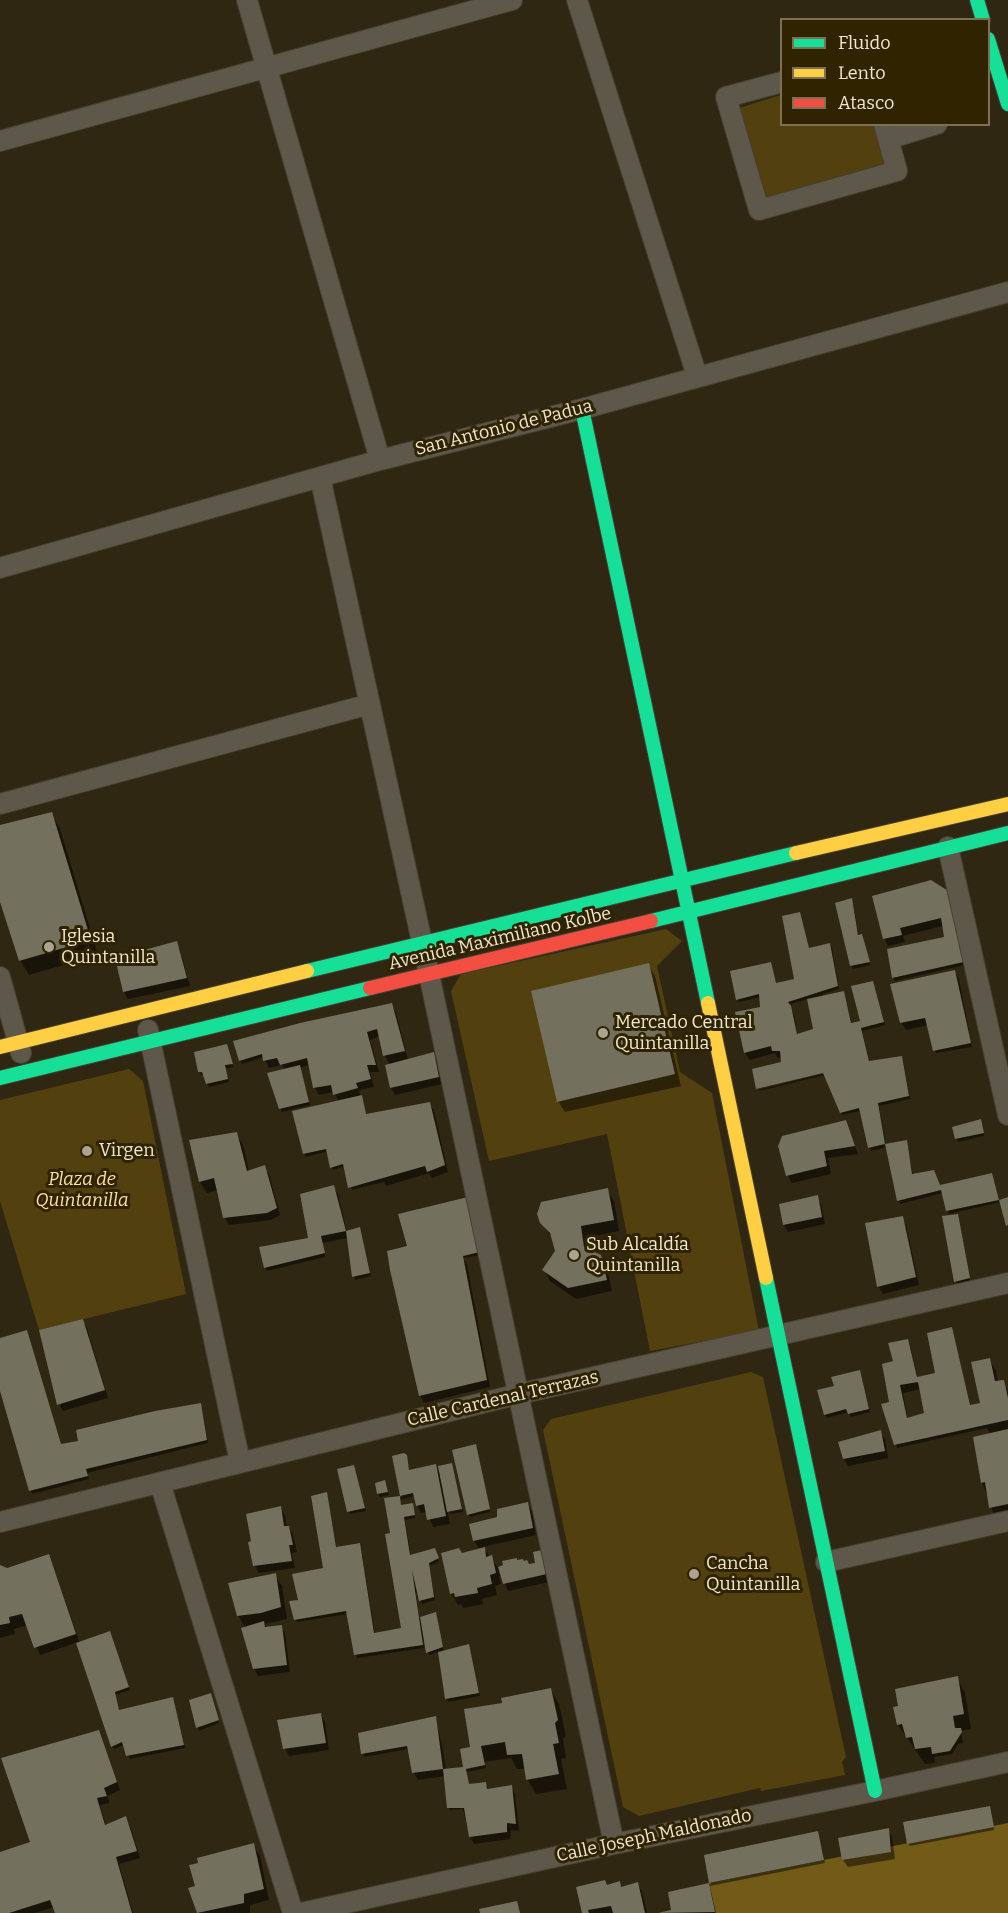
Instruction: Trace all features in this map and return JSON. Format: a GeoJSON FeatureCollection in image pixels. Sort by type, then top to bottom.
{"type":"FeatureCollection","features":[{"type":"Feature","properties":{"kind":"main road"},"geometry":{"type":"LineString","coordinates":[[977,0],[982,18]]}},
{"type":"Feature","properties":{"kind":"main road"},"geometry":{"type":"LineString","coordinates":[[990,46],[1008,104]]}},
{"type":"Feature","properties":{"kind":"main road"},"geometry":{"type":"LineString","coordinates":[[582,409],[874,1791]]}},
{"type":"Feature","properties":{"kind":"main road","name":"Avenida Maximiliano Kolbe"},"geometry":{"type":"LineString","coordinates":[[9,1044],[682,879],[1008,804]]}},
{"type":"Feature","properties":{"kind":"main road","name":"Avenida Maximiliano Kolbe"},"geometry":{"type":"LineString","coordinates":[[0,1078],[1008,833]]}},
{"type":"Feature","properties":{"kind":"street"},"geometry":{"type":"LineString","coordinates":[[247,0],[380,460]]}},
{"type":"Feature","properties":{"kind":"street"},"geometry":{"type":"LineString","coordinates":[[0,141],[512,0]]}},
{"type":"Feature","properties":{"kind":"street"},"geometry":{"type":"LineString","coordinates":[[577,0],[697,376]]}},
{"type":"Feature","properties":{"kind":"street"},"geometry":{"type":"LineString","coordinates":[[780,83],[726,97],[759,210],[897,171],[886,132],[924,126]]}},
{"type":"Feature","properties":{"kind":"street"},"geometry":{"type":"LineString","coordinates":[[990,108],[1008,104]]}},
{"type":"Feature","properties":{"kind":"street","name":"San Antonio de Padua"},"geometry":{"type":"LineString","coordinates":[[0,568],[380,460],[582,409],[1008,292]]}},
{"type":"Feature","properties":{"kind":"street"},"geometry":{"type":"LineString","coordinates":[[321,477],[423,943],[614,1844]]}},
{"type":"Feature","properties":{"kind":"street"},"geometry":{"type":"LineString","coordinates":[[0,804],[370,704]]}},
{"type":"Feature","properties":{"kind":"street"},"geometry":{"type":"LineString","coordinates":[[948,847],[1008,1115]]}},
{"type":"Feature","properties":{"kind":"street"},"geometry":{"type":"LineString","coordinates":[[0,977],[9,1044],[26,1072]]}},
{"type":"Feature","properties":{"kind":"street"},"geometry":{"type":"LineString","coordinates":[[144,1012],[240,1462]]}},
{"type":"Feature","properties":{"kind":"street","name":"Calle Cardenal Terrazas"},"geometry":{"type":"LineString","coordinates":[[0,1522],[519,1394],[1008,1283]]}},
{"type":"Feature","properties":{"kind":"street"},"geometry":{"type":"LineString","coordinates":[[160,1483],[293,1913]]}},
{"type":"Feature","properties":{"kind":"street"},"geometry":{"type":"LineString","coordinates":[[826,1562],[1008,1521]]}},
{"type":"Feature","properties":{"kind":"street","name":"Calle Joseph Maldonado"},"geometry":{"type":"LineString","coordinates":[[301,1913],[614,1844],[1008,1762]]}},
{"type":"Feature","properties":{"kind":"green space"},"geometry":{"type":"Polygon","coordinates":[[[780,95],[780,126],[873,126],[885,163],[766,198],[739,108],[780,95]]]}},
{"type":"Feature","properties":{"kind":"green space"},"geometry":{"type":"Polygon","coordinates":[[[666,929],[682,941],[657,966],[680,1072],[712,1093],[759,1331],[650,1351],[607,1134],[489,1161],[451,991],[461,974],[666,929]]]}},
{"type":"Feature","properties":{"kind":"green space","name":"Plaza de Quintanilla"},"geometry":{"type":"Polygon","coordinates":[[[129,1069],[143,1081],[186,1294],[39,1330],[0,1201],[0,1100],[129,1069]]]}},
{"type":"Feature","properties":{"kind":"green space"},"geometry":{"type":"Polygon","coordinates":[[[751,1372],[763,1377],[846,1757],[842,1762],[845,1775],[761,1791],[760,1788],[639,1816],[623,1807],[543,1430],[551,1419],[751,1372]]]}},
{"type":"Feature","properties":{"kind":"shaded area"},"geometry":{"type":"Polygon","coordinates":[[[1008,1823],[1008,1913],[716,1913],[709,1883],[1008,1823]]]}},
{"type":"Feature","properties":{"kind":"building"},"geometry":{"type":"Polygon","coordinates":[[[52,812],[91,940],[19,961],[0,902],[0,825],[52,812]]]}},
{"type":"Feature","properties":{"kind":"building"},"geometry":{"type":"Polygon","coordinates":[[[931,880],[953,894],[968,961],[892,978],[887,949],[944,937],[941,918],[900,928],[902,935],[883,939],[872,896],[931,880]]]}},
{"type":"Feature","properties":{"kind":"building"},"geometry":{"type":"Polygon","coordinates":[[[852,898],[858,935],[862,934],[870,962],[850,966],[835,903],[852,898]]]}},
{"type":"Feature","properties":{"kind":"building"},"geometry":{"type":"Polygon","coordinates":[[[800,912],[809,948],[830,943],[838,986],[788,1002],[791,1006],[797,1034],[813,1029],[807,999],[844,991],[851,1023],[860,1021],[851,986],[873,981],[884,1022],[861,1028],[869,1061],[902,1056],[909,1096],[878,1103],[885,1144],[868,1148],[859,1108],[840,1113],[823,1073],[756,1089],[752,1069],[781,1062],[780,1051],[772,1051],[771,1046],[744,1053],[735,1012],[760,1007],[759,994],[736,1000],[730,971],[771,962],[776,983],[794,979],[782,916],[800,912]]]}},
{"type":"Feature","properties":{"kind":"building"},"geometry":{"type":"Polygon","coordinates":[[[177,941],[187,978],[123,992],[115,958],[177,941]]]}},
{"type":"Feature","properties":{"kind":"building","name":"Mercado Central Quintanilla"},"geometry":{"type":"Polygon","coordinates":[[[649,963],[675,1074],[557,1102],[531,991],[649,963]]]}},
{"type":"Feature","properties":{"kind":"building"},"geometry":{"type":"Polygon","coordinates":[[[955,970],[971,1043],[933,1051],[925,1018],[900,1023],[890,984],[955,970]]]}},
{"type":"Feature","properties":{"kind":"building"},"geometry":{"type":"Polygon","coordinates":[[[392,1003],[405,1051],[383,1056],[377,1029],[367,1032],[376,1065],[367,1065],[371,1079],[356,1083],[358,1088],[333,1095],[331,1085],[313,1088],[307,1058],[280,1065],[277,1058],[263,1061],[262,1054],[239,1061],[233,1041],[300,1023],[392,1003]]]}},
{"type":"Feature","properties":{"kind":"building"},"geometry":{"type":"Polygon","coordinates":[[[227,1044],[233,1064],[225,1065],[228,1079],[206,1084],[202,1072],[198,1072],[194,1052],[227,1044]]]}},
{"type":"Feature","properties":{"kind":"building"},"geometry":{"type":"Polygon","coordinates":[[[434,1052],[439,1077],[390,1088],[385,1065],[434,1052]]]}},
{"type":"Feature","properties":{"kind":"building"},"geometry":{"type":"Polygon","coordinates":[[[300,1065],[309,1102],[279,1109],[267,1073],[300,1065]]]}},
{"type":"Feature","properties":{"kind":"building"},"geometry":{"type":"Polygon","coordinates":[[[362,1095],[366,1114],[430,1102],[445,1165],[427,1172],[425,1166],[348,1188],[343,1164],[330,1168],[326,1149],[303,1154],[292,1111],[362,1095]]]}},
{"type":"Feature","properties":{"kind":"building"},"geometry":{"type":"Polygon","coordinates":[[[981,1119],[984,1133],[955,1139],[952,1127],[981,1119]]]}},
{"type":"Feature","properties":{"kind":"building"},"geometry":{"type":"Polygon","coordinates":[[[846,1120],[855,1146],[824,1151],[827,1166],[786,1176],[778,1146],[782,1136],[846,1120]]]}},
{"type":"Feature","properties":{"kind":"building"},"geometry":{"type":"Polygon","coordinates":[[[237,1132],[247,1171],[265,1165],[277,1208],[267,1213],[223,1218],[214,1178],[199,1182],[189,1140],[237,1132]]]}},
{"type":"Feature","properties":{"kind":"building"},"geometry":{"type":"Polygon","coordinates":[[[907,1140],[912,1174],[934,1170],[940,1185],[992,1173],[999,1200],[946,1211],[941,1190],[897,1201],[885,1144],[907,1140]]]}},
{"type":"Feature","properties":{"kind":"building"},"geometry":{"type":"Polygon","coordinates":[[[334,1185],[346,1231],[321,1236],[325,1253],[264,1268],[259,1247],[308,1238],[300,1194],[334,1185]]]}},
{"type":"Feature","properties":{"kind":"building"},"geometry":{"type":"Polygon","coordinates":[[[608,1188],[614,1220],[581,1226],[584,1247],[601,1255],[607,1280],[568,1288],[542,1270],[555,1251],[550,1233],[540,1223],[537,1214],[541,1202],[608,1188]]]}},
{"type":"Feature","properties":{"kind":"building"},"geometry":{"type":"Polygon","coordinates":[[[818,1195],[822,1217],[783,1225],[779,1204],[818,1195]]]}},
{"type":"Feature","properties":{"kind":"building"},"geometry":{"type":"Polygon","coordinates":[[[468,1197],[480,1252],[463,1256],[487,1380],[419,1396],[387,1251],[407,1246],[398,1214],[468,1197]]]}},
{"type":"Feature","properties":{"kind":"building"},"geometry":{"type":"Polygon","coordinates":[[[1008,1197],[1008,1225],[1006,1226],[999,1200],[1008,1197]]]}},
{"type":"Feature","properties":{"kind":"building"},"geometry":{"type":"Polygon","coordinates":[[[958,1214],[970,1278],[954,1282],[942,1216],[958,1214]]]}},
{"type":"Feature","properties":{"kind":"building"},"geometry":{"type":"Polygon","coordinates":[[[903,1216],[916,1277],[877,1287],[865,1223],[903,1216]]]}},
{"type":"Feature","properties":{"kind":"building"},"geometry":{"type":"Polygon","coordinates":[[[360,1227],[370,1273],[352,1277],[346,1231],[360,1227]]]}},
{"type":"Feature","properties":{"kind":"building"},"geometry":{"type":"Polygon","coordinates":[[[83,1319],[105,1390],[57,1405],[39,1330],[83,1319]]]}},
{"type":"Feature","properties":{"kind":"building"},"geometry":{"type":"Polygon","coordinates":[[[952,1327],[970,1405],[980,1403],[971,1362],[990,1358],[995,1381],[1004,1380],[1008,1398],[1008,1420],[894,1445],[881,1404],[889,1402],[882,1364],[893,1361],[888,1343],[908,1339],[917,1377],[935,1373],[927,1333],[952,1327]],[[918,1382],[900,1385],[907,1418],[924,1413],[918,1382]]]}},
{"type":"Feature","properties":{"kind":"building"},"geometry":{"type":"Polygon","coordinates":[[[27,1330],[61,1444],[78,1441],[76,1430],[155,1411],[201,1403],[207,1440],[86,1469],[88,1476],[29,1491],[0,1391],[0,1338],[27,1330]]]}},
{"type":"Feature","properties":{"kind":"building"},"geometry":{"type":"Polygon","coordinates":[[[860,1370],[869,1409],[848,1414],[846,1409],[824,1415],[817,1390],[834,1386],[831,1377],[860,1370]]]}},
{"type":"Feature","properties":{"kind":"building"},"geometry":{"type":"Polygon","coordinates":[[[1008,1429],[1008,1504],[989,1508],[985,1482],[981,1483],[973,1437],[1008,1429]]]}},
{"type":"Feature","properties":{"kind":"building"},"geometry":{"type":"Polygon","coordinates":[[[881,1430],[885,1451],[843,1459],[838,1442],[881,1430]]]}},
{"type":"Feature","properties":{"kind":"building"},"geometry":{"type":"Polygon","coordinates":[[[476,1444],[490,1509],[467,1515],[452,1450],[476,1444]]]}},
{"type":"Feature","properties":{"kind":"building"},"geometry":{"type":"Polygon","coordinates":[[[404,1453],[407,1455],[409,1470],[436,1464],[446,1516],[427,1520],[424,1504],[416,1506],[413,1493],[400,1496],[392,1456],[404,1453]]]}},
{"type":"Feature","properties":{"kind":"building"},"geometry":{"type":"Polygon","coordinates":[[[452,1463],[462,1509],[447,1512],[438,1466],[452,1463]]]}},
{"type":"Feature","properties":{"kind":"building"},"geometry":{"type":"Polygon","coordinates":[[[354,1465],[365,1508],[347,1512],[337,1469],[354,1465]]]}},
{"type":"Feature","properties":{"kind":"building"},"geometry":{"type":"Polygon","coordinates":[[[385,1480],[388,1492],[377,1494],[375,1483],[385,1480]]]}},
{"type":"Feature","properties":{"kind":"building"},"geometry":{"type":"Polygon","coordinates":[[[327,1492],[336,1547],[360,1543],[374,1633],[401,1628],[385,1534],[390,1533],[384,1498],[400,1496],[401,1505],[413,1503],[415,1515],[404,1517],[410,1555],[435,1548],[439,1558],[429,1563],[434,1597],[419,1601],[412,1570],[423,1645],[354,1655],[346,1611],[294,1620],[289,1601],[298,1600],[292,1574],[323,1568],[311,1496],[327,1492]]]}},
{"type":"Feature","properties":{"kind":"building"},"geometry":{"type":"Polygon","coordinates":[[[528,1502],[533,1528],[473,1541],[469,1524],[497,1517],[497,1509],[528,1502]]]}},
{"type":"Feature","properties":{"kind":"building"},"geometry":{"type":"Polygon","coordinates":[[[281,1506],[284,1526],[289,1526],[293,1545],[289,1545],[292,1561],[253,1566],[246,1514],[281,1506]]]}},
{"type":"Feature","properties":{"kind":"building"},"geometry":{"type":"Polygon","coordinates":[[[485,1547],[486,1557],[492,1555],[496,1573],[490,1575],[492,1584],[477,1588],[478,1593],[455,1597],[454,1593],[450,1594],[441,1553],[459,1548],[462,1553],[485,1547]]]}},
{"type":"Feature","properties":{"kind":"building"},"geometry":{"type":"Polygon","coordinates":[[[542,1550],[551,1573],[503,1584],[498,1567],[503,1565],[502,1561],[517,1558],[517,1560],[527,1560],[529,1564],[535,1563],[533,1552],[542,1550]]]}},
{"type":"Feature","properties":{"kind":"building"},"geometry":{"type":"Polygon","coordinates":[[[49,1554],[76,1634],[34,1648],[22,1614],[9,1617],[10,1623],[0,1625],[0,1565],[7,1568],[49,1554]]]}},
{"type":"Feature","properties":{"kind":"building"},"geometry":{"type":"Polygon","coordinates":[[[276,1573],[281,1607],[261,1613],[237,1616],[228,1583],[276,1573]]]}},
{"type":"Feature","properties":{"kind":"building"},"geometry":{"type":"Polygon","coordinates":[[[436,1612],[443,1647],[426,1653],[420,1617],[436,1612]]]}},
{"type":"Feature","properties":{"kind":"building"},"geometry":{"type":"Polygon","coordinates":[[[264,1621],[265,1627],[282,1625],[287,1665],[253,1669],[241,1628],[264,1621]]]}},
{"type":"Feature","properties":{"kind":"building"},"geometry":{"type":"Polygon","coordinates":[[[110,1631],[129,1687],[115,1692],[119,1710],[173,1697],[184,1745],[126,1756],[122,1742],[111,1747],[76,1643],[110,1631]]]}},
{"type":"Feature","properties":{"kind":"building"},"geometry":{"type":"Polygon","coordinates":[[[469,1644],[479,1693],[445,1699],[438,1652],[469,1644]]]}},
{"type":"Feature","properties":{"kind":"building"},"geometry":{"type":"Polygon","coordinates":[[[958,1676],[964,1714],[953,1716],[955,1728],[961,1728],[962,1732],[950,1751],[932,1754],[931,1747],[915,1749],[912,1737],[906,1738],[902,1724],[897,1725],[893,1707],[898,1706],[895,1689],[958,1676]]]}},
{"type":"Feature","properties":{"kind":"building"},"geometry":{"type":"Polygon","coordinates":[[[551,1688],[558,1720],[555,1723],[559,1743],[553,1744],[559,1774],[526,1780],[522,1754],[507,1755],[505,1742],[481,1746],[485,1765],[466,1769],[469,1784],[486,1782],[487,1789],[512,1785],[516,1824],[507,1823],[507,1832],[469,1837],[464,1808],[447,1808],[443,1769],[463,1767],[460,1749],[470,1747],[464,1709],[502,1703],[501,1698],[551,1688]]]}},
{"type":"Feature","properties":{"kind":"building"},"geometry":{"type":"Polygon","coordinates":[[[211,1693],[219,1720],[196,1728],[189,1700],[211,1693]]]}},
{"type":"Feature","properties":{"kind":"building"},"geometry":{"type":"Polygon","coordinates":[[[321,1713],[326,1743],[283,1749],[277,1720],[321,1713]]]}},
{"type":"Feature","properties":{"kind":"building"},"geometry":{"type":"Polygon","coordinates":[[[436,1716],[443,1769],[412,1773],[407,1746],[361,1754],[358,1733],[436,1716]]]}},
{"type":"Feature","properties":{"kind":"building"},"geometry":{"type":"Polygon","coordinates":[[[99,1730],[117,1782],[104,1788],[107,1796],[97,1798],[105,1825],[126,1816],[137,1851],[116,1857],[132,1913],[55,1913],[50,1900],[9,1913],[0,1913],[0,1852],[30,1842],[1,1758],[99,1730]]]}},
{"type":"Feature","properties":{"kind":"building"},"geometry":{"type":"Polygon","coordinates":[[[990,1806],[994,1827],[907,1844],[903,1822],[990,1806]]]}},
{"type":"Feature","properties":{"kind":"building"},"geometry":{"type":"Polygon","coordinates":[[[889,1828],[891,1852],[842,1860],[838,1838],[889,1828]]]}},
{"type":"Feature","properties":{"kind":"building"},"geometry":{"type":"Polygon","coordinates":[[[818,1831],[824,1860],[709,1883],[704,1855],[818,1831]]]}},
{"type":"Feature","properties":{"kind":"building"},"geometry":{"type":"Polygon","coordinates":[[[254,1843],[264,1889],[244,1894],[244,1903],[197,1913],[188,1888],[195,1886],[189,1865],[198,1863],[197,1858],[254,1843]]]}},
{"type":"Feature","properties":{"kind":"building"},"geometry":{"type":"Polygon","coordinates":[[[605,1880],[607,1885],[620,1881],[621,1887],[638,1882],[645,1913],[613,1913],[611,1906],[582,1913],[576,1887],[605,1880]]]}},
{"type":"Feature","properties":{"kind":"building"},"geometry":{"type":"Polygon","coordinates":[[[709,1883],[715,1912],[658,1913],[671,1910],[668,1892],[709,1883]]]}},
{"type":"Feature","properties":{"kind":"building"},"geometry":{"type":"Polygon","coordinates":[[[517,1901],[520,1913],[480,1913],[479,1909],[517,1901]]]}},
{"type":"Feature","properties":{"kind":"traffic: fast"},"geometry":{"type":"LineString","coordinates":[[977,0],[982,18]]}},
{"type":"Feature","properties":{"kind":"traffic: fast"},"geometry":{"type":"LineString","coordinates":[[990,46],[1008,104]]}},
{"type":"Feature","properties":{"kind":"traffic: fast"},"geometry":{"type":"LineString","coordinates":[[582,409],[708,1003]]}},
{"type":"Feature","properties":{"kind":"traffic: fast"},"geometry":{"type":"LineString","coordinates":[[651,921],[1008,833]]}},
{"type":"Feature","properties":{"kind":"traffic: fast"},"geometry":{"type":"LineString","coordinates":[[307,971],[796,853]]}},
{"type":"Feature","properties":{"kind":"traffic: fast"},"geometry":{"type":"LineString","coordinates":[[0,1078],[370,988]]}},
{"type":"Feature","properties":{"kind":"traffic: fast"},"geometry":{"type":"LineString","coordinates":[[766,1278],[875,1791]]}},
{"type":"Feature","properties":{"kind":"traffic: slow"},"geometry":{"type":"LineString","coordinates":[[796,853],[1008,804]]}},
{"type":"Feature","properties":{"kind":"traffic: slow"},"geometry":{"type":"LineString","coordinates":[[0,1047],[307,971]]}},
{"type":"Feature","properties":{"kind":"traffic: slow"},"geometry":{"type":"LineString","coordinates":[[708,1003],[766,1278]]}},
{"type":"Feature","properties":{"kind":"traffic: jam"},"geometry":{"type":"LineString","coordinates":[[370,988],[651,921]]}},
{"type":"Feature","properties":{"kind":"place","name":"Iglesia Quintanilla"},"geometry":{"type":"Point","coordinates":[49,947]}},
{"type":"Feature","properties":{"kind":"place","name":"Mercado Central Quintanilla"},"geometry":{"type":"Point","coordinates":[603,1033]}},
{"type":"Feature","properties":{"kind":"place","name":"Virgen"},"geometry":{"type":"Point","coordinates":[87,1151]}},
{"type":"Feature","properties":{"kind":"place","name":"Sub Alcaldía Quintanilla"},"geometry":{"type":"Point","coordinates":[574,1255]}},
{"type":"Feature","properties":{"kind":"place","name":"Cancha Quintanilla"},"geometry":{"type":"Point","coordinates":[694,1574]}}]}
